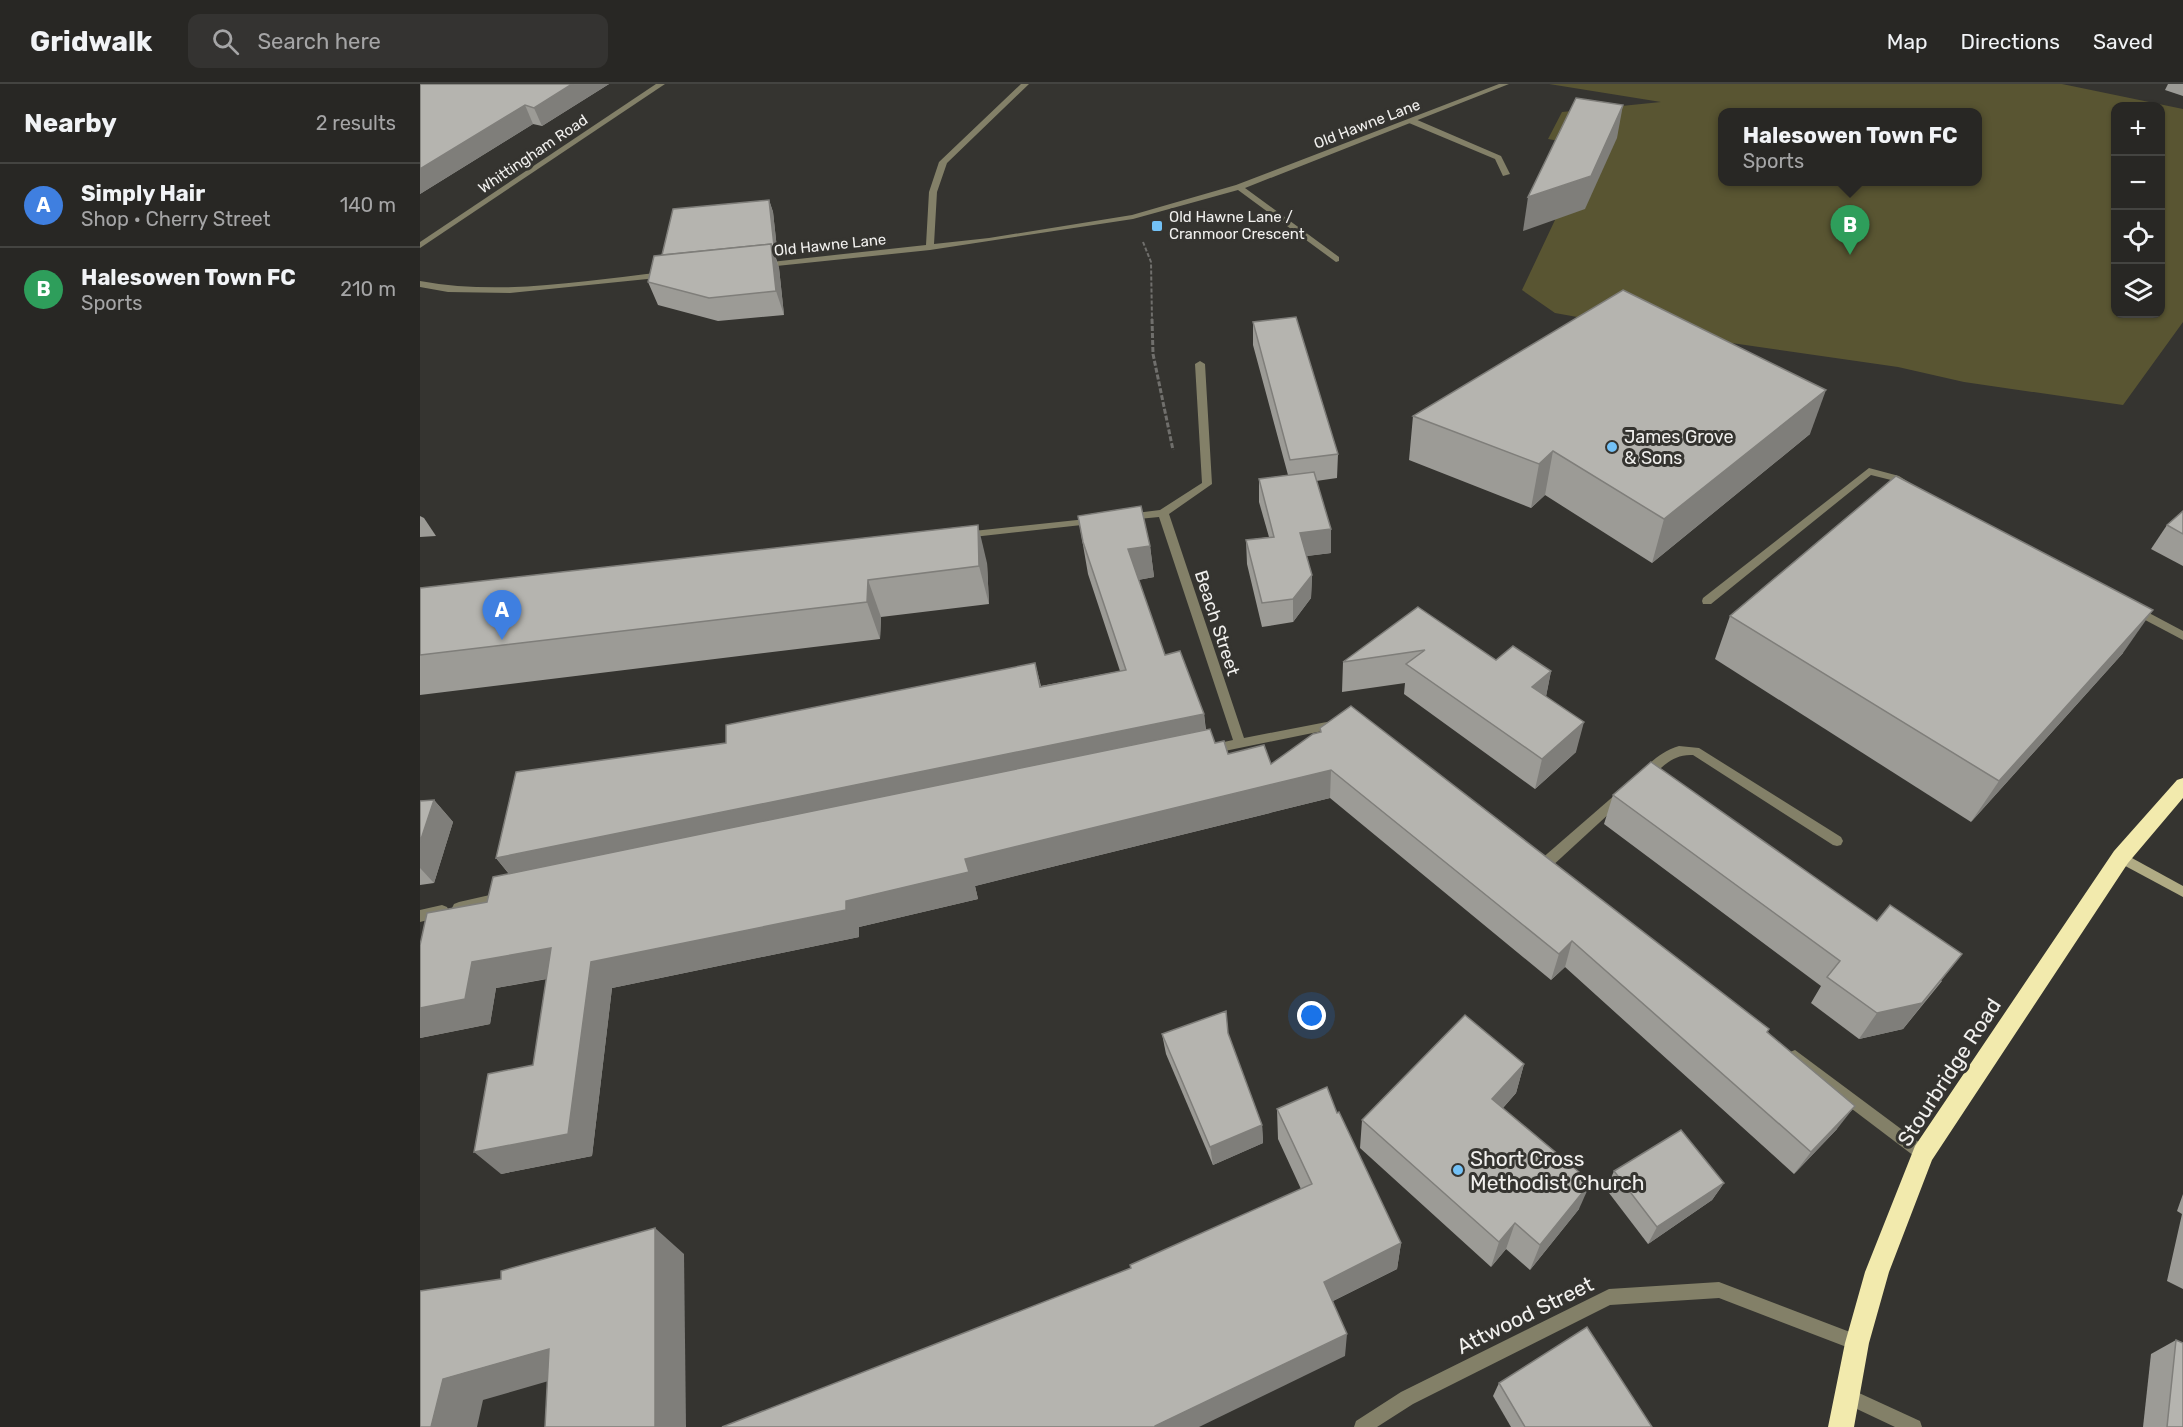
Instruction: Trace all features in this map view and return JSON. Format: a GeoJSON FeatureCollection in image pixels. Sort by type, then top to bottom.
{"type":"FeatureCollection","features":[{"type":"Feature","properties":{"kind":"highway","name":"Stourbridge Road"},"geometry":{"type":"LineString","coordinates":[[1840,1427],[1857,1343],[1877,1272],[1923,1155],[2121,857],[2183,785]]}},
{"type":"Feature","properties":{"kind":"street","name":"Whittingham Road"},"geometry":{"type":"LineString","coordinates":[[420,246],[661,84]]}},
{"type":"Feature","properties":{"kind":"street"},"geometry":{"type":"LineString","coordinates":[[930,248],[933,192],[943,162],[1025,84]]}},
{"type":"Feature","properties":{"kind":"street","name":"Old Hawne Lane"},"geometry":{"type":"LineString","coordinates":[[748,267],[930,248],[1133,217],[1239,187],[1504,84]]}},
{"type":"Feature","properties":{"kind":"street"},"geometry":{"type":"LineString","coordinates":[[1412,121],[1498,158],[1506,174]]}},
{"type":"Feature","properties":{"kind":"street"},"geometry":{"type":"LineString","coordinates":[[1239,187],[1336,259]]}},
{"type":"Feature","properties":{"kind":"street"},"geometry":{"type":"LineString","coordinates":[[420,284],[442,289],[498,291],[677,274]]}},
{"type":"Feature","properties":{"kind":"street"},"geometry":{"type":"LineString","coordinates":[[1116,518],[1164,513],[1207,484],[1200,364]]}},
{"type":"Feature","properties":{"kind":"street"},"geometry":{"type":"LineString","coordinates":[[1707,601],[1869,471],[1895,478],[1916,489]]}},
{"type":"Feature","properties":{"kind":"street","name":"Beach Street"},"geometry":{"type":"LineString","coordinates":[[1164,513],[1240,743]]}},
{"type":"Feature","properties":{"kind":"street"},"geometry":{"type":"LineString","coordinates":[[951,536],[1104,520]]}},
{"type":"Feature","properties":{"kind":"street"},"geometry":{"type":"LineString","coordinates":[[2121,602],[2183,636]]}},
{"type":"Feature","properties":{"kind":"street"},"geometry":{"type":"LineString","coordinates":[[1193,753],[1346,723]]}},
{"type":"Feature","properties":{"kind":"street"},"geometry":{"type":"LineString","coordinates":[[1545,864],[1671,752],[1681,749],[1695,751],[1837,841]]}},
{"type":"Feature","properties":{"kind":"street"},"geometry":{"type":"LineString","coordinates":[[2121,857],[2183,892]]}},
{"type":"Feature","properties":{"kind":"street"},"geometry":{"type":"LineString","coordinates":[[420,916],[514,896]]}},
{"type":"Feature","properties":{"kind":"street"},"geometry":{"type":"LineString","coordinates":[[1781,1046],[1923,1155]]}},
{"type":"Feature","properties":{"kind":"street","name":"Attwood Street"},"geometry":{"type":"LineString","coordinates":[[1362,1427],[1407,1398],[1610,1297],[1719,1290],[1857,1343]]}},
{"type":"Feature","properties":{"kind":"street"},"geometry":{"type":"LineString","coordinates":[[1846,1395],[1914,1427]]}},
{"type":"Feature","properties":{"kind":"path"},"geometry":{"type":"LineString","coordinates":[[1133,217],[1151,262],[1153,354],[1174,456]]}},
{"type":"Feature","properties":{"kind":"shaded area"},"geometry":{"type":"Polygon","coordinates":[[[1549,84],[2062,84],[2149,102],[2111,102],[2111,318],[2165,318],[2165,105],[2183,109],[2183,322],[2123,405],[1964,382],[1898,367],[1683,336],[1555,313],[1522,290],[1555,220],[1565,142],[1548,139],[1562,112],[1661,102],[1549,84]]]}},
{"type":"Feature","properties":{"kind":"building"},"geometry":{"type":"Polygon","coordinates":[[[420,84],[572,84],[534,108],[525,105],[420,169],[420,84]]]}},
{"type":"Feature","properties":{"kind":"building"},"geometry":{"type":"Polygon","coordinates":[[[1576,98],[1623,105],[1591,176],[1528,197],[1576,98]]]}},
{"type":"Feature","properties":{"kind":"building"},"geometry":{"type":"Polygon","coordinates":[[[769,200],[774,246],[771,247],[771,244],[662,255],[673,209],[769,200]]]}},
{"type":"Feature","properties":{"kind":"building"},"geometry":{"type":"Polygon","coordinates":[[[771,244],[776,291],[709,298],[648,282],[654,256],[771,244]]]}},
{"type":"Feature","properties":{"kind":"building","name":"James Grove & Sons"},"geometry":{"type":"Polygon","coordinates":[[[1623,290],[1826,390],[1664,519],[1553,451],[1539,464],[1413,416],[1623,290]]]}},
{"type":"Feature","properties":{"kind":"building"},"geometry":{"type":"Polygon","coordinates":[[[1296,317],[1338,454],[1290,460],[1253,322],[1296,317]]]}},
{"type":"Feature","properties":{"kind":"building"},"geometry":{"type":"Polygon","coordinates":[[[1314,472],[1331,529],[1300,533],[1312,575],[1293,599],[1262,603],[1246,540],[1274,537],[1259,479],[1314,472]]]}},
{"type":"Feature","properties":{"kind":"building"},"geometry":{"type":"Polygon","coordinates":[[[1896,476],[2153,610],[1999,781],[1730,616],[1896,476]]]}},
{"type":"Feature","properties":{"kind":"building"},"geometry":{"type":"Polygon","coordinates":[[[1141,506],[1150,546],[1128,549],[1165,655],[1180,651],[1204,714],[496,858],[516,772],[726,743],[726,725],[1035,663],[1040,687],[1126,670],[1083,542],[1078,516],[1141,506]]]}},
{"type":"Feature","properties":{"kind":"building"},"geometry":{"type":"Polygon","coordinates":[[[2183,511],[2183,534],[2167,525],[2183,511]]]}},
{"type":"Feature","properties":{"kind":"building"},"geometry":{"type":"Polygon","coordinates":[[[978,525],[979,566],[868,580],[867,602],[420,655],[420,588],[978,525]]]}},
{"type":"Feature","properties":{"kind":"building"},"geometry":{"type":"Polygon","coordinates":[[[1418,607],[1496,660],[1513,646],[1551,671],[1532,687],[1584,722],[1542,759],[1406,664],[1425,650],[1343,662],[1418,607]]]}},
{"type":"Feature","properties":{"kind":"building"},"geometry":{"type":"Polygon","coordinates":[[[1351,706],[1769,1029],[1767,1032],[1855,1106],[1811,1152],[1572,941],[1559,954],[1331,770],[965,859],[969,872],[846,901],[846,910],[591,962],[568,1134],[474,1152],[488,1074],[533,1065],[551,948],[472,962],[465,999],[420,1008],[420,945],[427,913],[487,902],[493,877],[1210,729],[1215,743],[1224,741],[1228,754],[1264,745],[1271,764],[1313,734],[1321,732],[1320,728],[1351,706]]]}},
{"type":"Feature","properties":{"kind":"building"},"geometry":{"type":"Polygon","coordinates":[[[1651,762],[1877,921],[1890,905],[1962,954],[1922,1003],[1877,1013],[1827,977],[1840,961],[1613,795],[1651,762]]]}},
{"type":"Feature","properties":{"kind":"building"},"geometry":{"type":"Polygon","coordinates":[[[434,800],[420,842],[420,801],[434,800]]]}},
{"type":"Feature","properties":{"kind":"building"},"geometry":{"type":"Polygon","coordinates":[[[1226,1011],[1228,1033],[1262,1125],[1210,1147],[1162,1034],[1226,1011]]]}},
{"type":"Feature","properties":{"kind":"building","name":"Short Cross Methodist Church"},"geometry":{"type":"Polygon","coordinates":[[[1465,1015],[1524,1064],[1492,1099],[1591,1182],[1540,1245],[1515,1223],[1499,1242],[1362,1120],[1465,1015]]]}},
{"type":"Feature","properties":{"kind":"building"},"geometry":{"type":"Polygon","coordinates":[[[1327,1087],[1337,1113],[1339,1112],[1401,1243],[1324,1282],[1347,1334],[1155,1427],[722,1427],[1131,1268],[1130,1265],[1312,1184],[1277,1109],[1327,1087]]]}},
{"type":"Feature","properties":{"kind":"building"},"geometry":{"type":"Polygon","coordinates":[[[1681,1130],[1724,1183],[1657,1227],[1614,1171],[1681,1130]]]}},
{"type":"Feature","properties":{"kind":"building"},"geometry":{"type":"Polygon","coordinates":[[[655,1228],[655,1427],[545,1427],[549,1349],[443,1379],[431,1427],[420,1427],[420,1291],[501,1279],[501,1271],[655,1228]]]}},
{"type":"Feature","properties":{"kind":"building"},"geometry":{"type":"Polygon","coordinates":[[[1587,1327],[1652,1427],[1525,1427],[1499,1383],[1587,1327]]]}},
{"type":"Feature","properties":{"kind":"building"},"geometry":{"type":"Polygon","coordinates":[[[2176,1340],[2183,1343],[2183,1427],[2167,1427],[2176,1340]]]}},
{"type":"Feature","properties":{"kind":"place","name":"Old Hawne Lane / Cranmoor Crescent"},"geometry":{"type":"Point","coordinates":[1157,226]}},
{"type":"Feature","properties":{"kind":"place","name":"Halesowen Town FC"},"geometry":{"type":"Point","coordinates":[1850,255]}},
{"type":"Feature","properties":{"kind":"place","name":"James Grove & Sons"},"geometry":{"type":"Point","coordinates":[1612,447]}},
{"type":"Feature","properties":{"kind":"place","name":"Simply Hair"},"geometry":{"type":"Point","coordinates":[502,640]}},
{"type":"Feature","properties":{"kind":"place","name":"Short Cross Methodist Church"},"geometry":{"type":"Point","coordinates":[1458,1170]}}]}
